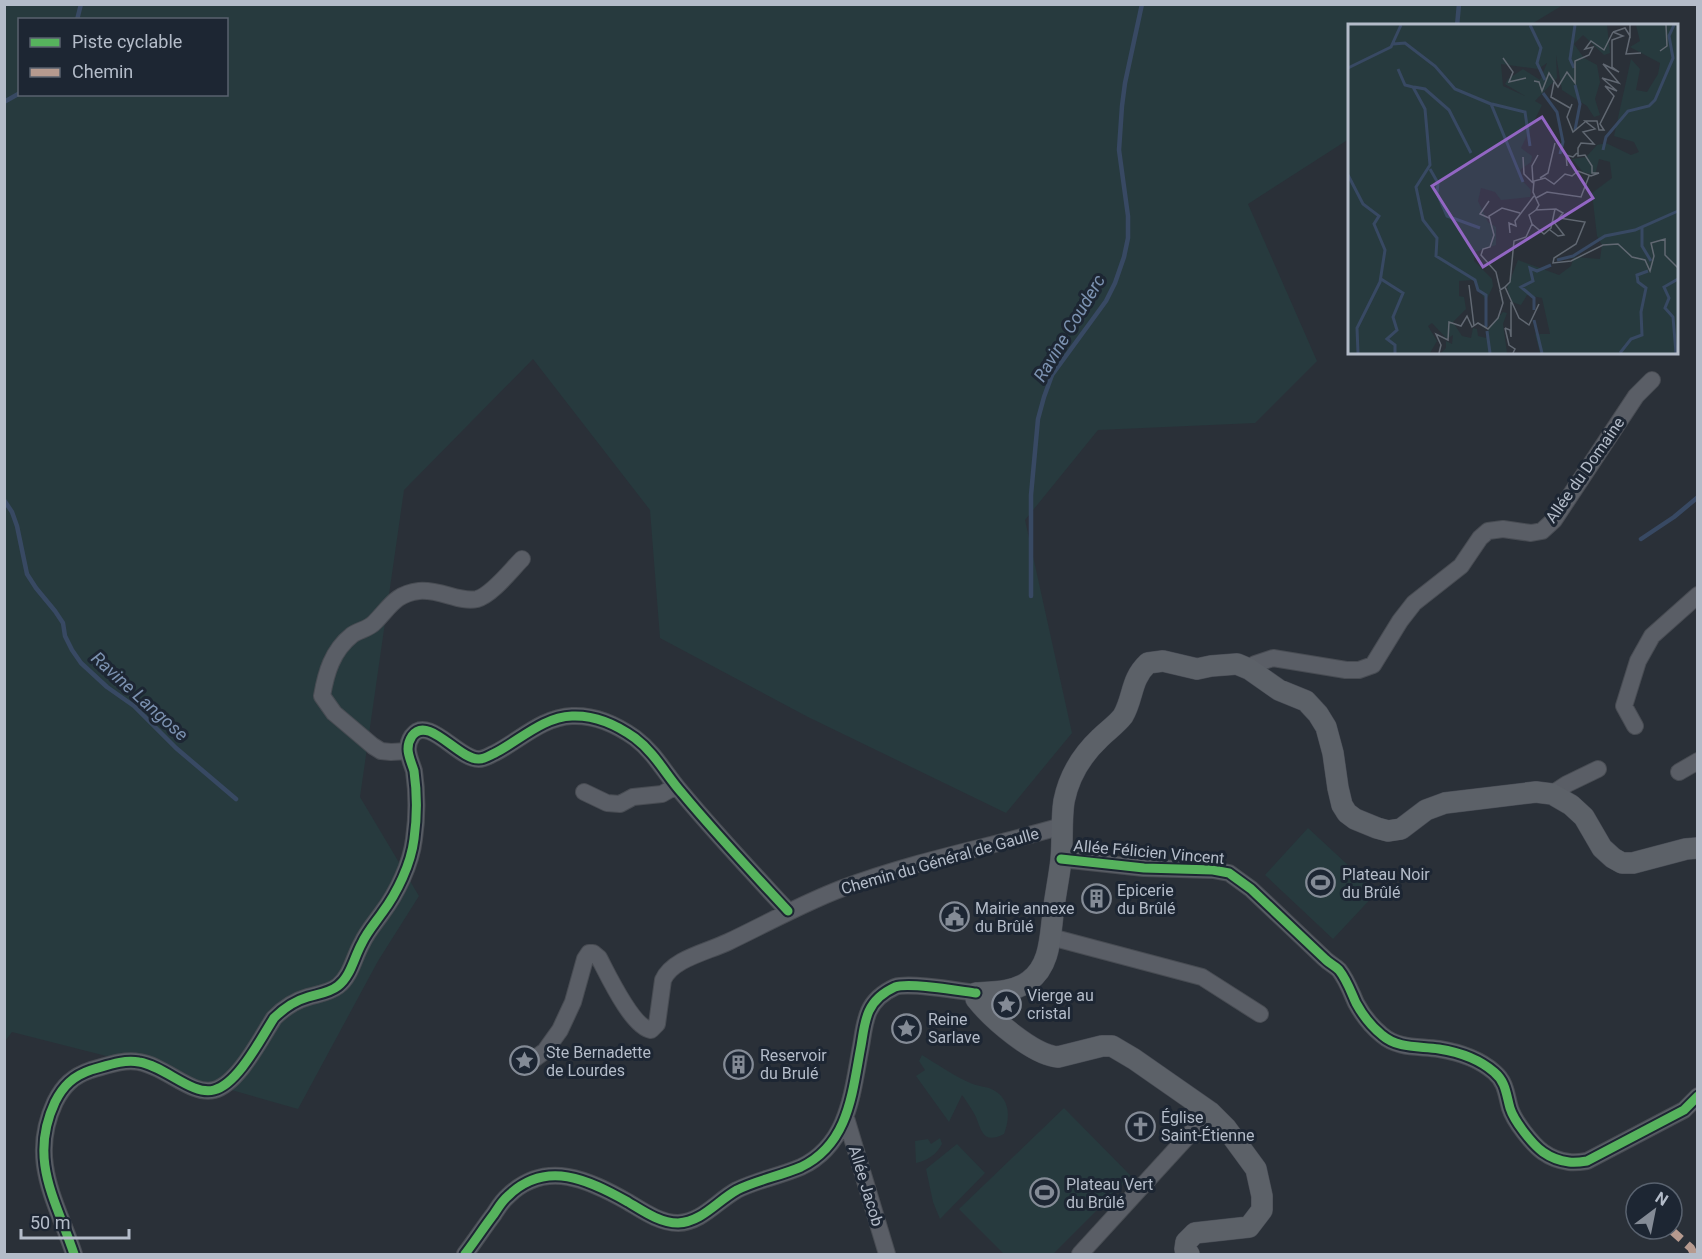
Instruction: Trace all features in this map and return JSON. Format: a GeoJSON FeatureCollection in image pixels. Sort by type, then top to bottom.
{"type":"FeatureCollection","features":[{"type":"Feature","properties":{"kind":"main road"},"geometry":{"type":"LineString","coordinates":[[1189,1254],[1185,1249],[1186,1242],[1195,1233],[1249,1227],[1262,1210],[1262,1196],[1256,1169],[1226,1128],[1210,1112],[1112,1046],[1102,1046],[1058,1057],[1036,1051],[987,1013],[976,999],[976,993],[1000,992],[1029,982],[1037,974],[1046,958],[1061,859],[1064,800],[1079,760],[1121,719],[1128,706],[1136,678],[1148,663],[1163,661],[1197,669],[1237,664],[1249,669],[1279,690],[1306,701],[1326,727],[1342,805],[1347,813],[1365,824],[1388,831],[1401,829],[1426,810],[1445,803],[1536,792],[1552,794],[1571,805],[1584,817],[1602,848],[1622,863],[1633,863],[1698,848]]}},
{"type":"Feature","properties":{"kind":"street","name":"Allée du Domaine"},"geometry":{"type":"LineString","coordinates":[[1249,669],[1255,664],[1273,658],[1346,670],[1359,670],[1373,665],[1414,603],[1461,566],[1480,538],[1488,531],[1503,528],[1531,533],[1542,531],[1554,520],[1636,396],[1652,380]]}},
{"type":"Feature","properties":{"kind":"street"},"geometry":{"type":"LineString","coordinates":[[408,751],[381,751],[334,713],[322,696],[325,675],[334,654],[352,635],[374,624],[388,606],[401,596],[417,591],[429,591],[461,598],[478,598],[490,592],[522,559]]}},
{"type":"Feature","properties":{"kind":"street"},"geometry":{"type":"LineString","coordinates":[[1635,726],[1624,706],[1638,661],[1652,636],[1698,595]]}},
{"type":"Feature","properties":{"kind":"street"},"geometry":{"type":"LineString","coordinates":[[74,1254],[49,1188],[44,1161],[45,1134],[59,1093],[70,1080],[80,1074],[129,1061],[151,1065],[197,1090],[216,1090],[234,1079],[281,1011],[298,1000],[335,989],[341,983],[366,936],[388,904],[411,856],[415,826],[415,792],[414,771],[408,751],[412,736],[420,731],[427,730],[444,739],[466,756],[473,759],[484,759],[532,729],[555,719],[571,716],[589,717],[618,727],[636,739],[654,757],[676,786],[788,911]]}},
{"type":"Feature","properties":{"kind":"street"},"geometry":{"type":"LineString","coordinates":[[1679,772],[1698,761]]}},
{"type":"Feature","properties":{"kind":"street"},"geometry":{"type":"LineString","coordinates":[[1552,794],[1598,769]]}},
{"type":"Feature","properties":{"kind":"street"},"geometry":{"type":"LineString","coordinates":[[584,792],[608,802],[620,804],[633,797],[662,794],[676,786]]}},
{"type":"Feature","properties":{"kind":"street","name":"Chemin du Général de Gaulle"},"geometry":{"type":"LineString","coordinates":[[530,1062],[545,1051],[560,1030],[573,1002],[585,959],[589,953],[599,958],[635,1020],[644,1028],[651,1030],[657,1024],[663,980],[672,966],[729,942],[788,911],[844,888],[1062,826]]}},
{"type":"Feature","properties":{"kind":"street","name":"Allée Félicien Vincent"},"geometry":{"type":"LineString","coordinates":[[1061,859],[1144,868],[1213,870],[1229,873],[1251,889],[1338,969],[1358,1006],[1375,1029],[1385,1038],[1408,1047],[1454,1052],[1474,1059],[1495,1073],[1503,1081],[1511,1110],[1524,1131],[1543,1152],[1554,1158],[1569,1162],[1587,1161],[1684,1110],[1698,1096]]}},
{"type":"Feature","properties":{"kind":"street"},"geometry":{"type":"LineString","coordinates":[[1051,937],[1202,977],[1260,1014]]}},
{"type":"Feature","properties":{"kind":"street"},"geometry":{"type":"LineString","coordinates":[[465,1254],[506,1197],[530,1180],[547,1175],[562,1175],[587,1182],[611,1192],[654,1217],[679,1223],[707,1212],[737,1190],[802,1166],[824,1152],[846,1118],[851,1102],[864,1027],[875,1001],[897,986],[976,993]]}},
{"type":"Feature","properties":{"kind":"street"},"geometry":{"type":"LineString","coordinates":[[1080,1254],[1210,1112]]}},
{"type":"Feature","properties":{"kind":"street","name":"Allée Jacob"},"geometry":{"type":"LineString","coordinates":[[846,1118],[887,1254]]}},
{"type":"Feature","properties":{"kind":"street"},"geometry":{"type":"LineString","coordinates":[[1096,1237],[1101,1254]]}},
{"type":"Feature","properties":{"kind":"green space"},"geometry":{"type":"Polygon","coordinates":[[[5,5],[1563,5],[1532,24],[1348,24],[1348,140],[1248,204],[1317,361],[1255,423],[1098,430],[1025,520],[1072,733],[1006,813],[808,717],[660,638],[650,510],[533,359],[404,490],[360,797],[419,896],[378,961],[298,1109],[169,1072],[12,1032],[5,1041],[5,5]]]}},
{"type":"Feature","properties":{"kind":"green space","name":"Plateau Noir du Brûlé"},"geometry":{"type":"Polygon","coordinates":[[[1308,828],[1377,892],[1333,939],[1265,875],[1308,828]]]}},
{"type":"Feature","properties":{"kind":"green space"},"geometry":{"type":"Polygon","coordinates":[[[922,1055],[971,1084],[989,1088],[1001,1096],[1005,1101],[1008,1114],[1004,1134],[992,1138],[985,1135],[962,1095],[949,1122],[916,1076],[925,1070],[919,1061],[922,1055]]]}},
{"type":"Feature","properties":{"kind":"green space","name":"Plateau Vert du Brûlé"},"geometry":{"type":"Polygon","coordinates":[[[1064,1108],[1131,1176],[1053,1254],[1004,1254],[959,1209],[1064,1108]]]}},
{"type":"Feature","properties":{"kind":"green space"},"geometry":{"type":"Polygon","coordinates":[[[940,1138],[942,1144],[937,1151],[928,1159],[916,1163],[915,1141],[928,1139],[931,1144],[940,1138]]]}},
{"type":"Feature","properties":{"kind":"green space"},"geometry":{"type":"Polygon","coordinates":[[[957,1144],[985,1173],[940,1219],[933,1202],[926,1169],[957,1144]]]}},
{"type":"Feature","properties":{"kind":"waterway","name":"Ravine Langose"},"geometry":{"type":"LineString","coordinates":[[78,18],[81,4]]}},
{"type":"Feature","properties":{"kind":"waterway","name":"Ravine Couderc"},"geometry":{"type":"LineString","coordinates":[[1031,596],[1031,495],[1038,419],[1052,375],[1106,301],[1115,283],[1128,238],[1128,216],[1119,150],[1125,83],[1142,4]]}},
{"type":"Feature","properties":{"kind":"waterway"},"geometry":{"type":"LineString","coordinates":[[1457,24],[1459,4]]}},
{"type":"Feature","properties":{"kind":"waterway","name":"Ravine Langose"},"geometry":{"type":"LineString","coordinates":[[4,102],[18,94]]}},
{"type":"Feature","properties":{"kind":"waterway"},"geometry":{"type":"LineString","coordinates":[[1641,539],[1674,517],[1698,497]]}},
{"type":"Feature","properties":{"kind":"waterway","name":"Ravine Langose"},"geometry":{"type":"LineString","coordinates":[[4,500],[17,526],[27,574],[63,623],[65,636],[81,663],[107,687],[134,706],[176,748],[236,799]]}},
{"type":"Feature","properties":{"kind":"marked path"},"geometry":{"type":"LineString","coordinates":[[1683,1241],[1694,1254]]}},
{"type":"Feature","properties":{"kind":"cycle path"},"geometry":{"type":"LineString","coordinates":[[74,1254],[53,1197],[44,1161],[47,1123],[61,1091],[69,1082],[85,1072],[127,1061],[149,1065],[197,1089],[214,1090],[223,1086],[240,1070],[274,1018],[289,1005],[331,990],[342,982],[366,935],[388,905],[407,868],[415,831],[416,805],[414,771],[408,747],[412,736],[419,731],[426,730],[435,734],[462,753],[479,759],[495,753],[541,725],[561,717],[589,717],[613,725],[635,738],[649,750],[676,786],[788,911]]}},
{"type":"Feature","properties":{"kind":"cycle path"},"geometry":{"type":"LineString","coordinates":[[1061,859],[1144,868],[1213,870],[1229,873],[1251,889],[1339,970],[1361,1012],[1382,1035],[1402,1045],[1439,1049],[1461,1054],[1482,1063],[1494,1072],[1503,1084],[1510,1108],[1519,1126],[1546,1154],[1563,1161],[1587,1161],[1684,1110],[1698,1096]]}},
{"type":"Feature","properties":{"kind":"cycle path"},"geometry":{"type":"LineString","coordinates":[[465,1254],[506,1198],[522,1185],[537,1178],[568,1177],[583,1181],[613,1194],[658,1219],[678,1223],[695,1219],[737,1190],[801,1167],[817,1157],[839,1131],[851,1099],[866,1020],[871,1007],[883,994],[902,986],[923,986],[976,993]]}},
{"type":"Feature","properties":{"kind":"place","name":"Plateau Noir du Brûlé"},"geometry":{"type":"Point","coordinates":[1321,883]}},
{"type":"Feature","properties":{"kind":"place","name":"Epicerie du Brûlé"},"geometry":{"type":"Point","coordinates":[1096,899]}},
{"type":"Feature","properties":{"kind":"place","name":"Mairie annexe du Brûlé"},"geometry":{"type":"Point","coordinates":[954,917]}},
{"type":"Feature","properties":{"kind":"place","name":"Vierge au cristal"},"geometry":{"type":"Point","coordinates":[1006,1004]}},
{"type":"Feature","properties":{"kind":"place","name":"Reine Sarlave"},"geometry":{"type":"Point","coordinates":[907,1028]}},
{"type":"Feature","properties":{"kind":"place","name":"Ste Bernadette de Lourdes"},"geometry":{"type":"Point","coordinates":[525,1061]}},
{"type":"Feature","properties":{"kind":"place","name":"Reservoir du Brulé"},"geometry":{"type":"Point","coordinates":[739,1064]}},
{"type":"Feature","properties":{"kind":"place","name":"Église Saint-Étienne"},"geometry":{"type":"Point","coordinates":[1140,1126]}},
{"type":"Feature","properties":{"kind":"place","name":"Plateau Vert du Brûlé"},"geometry":{"type":"Point","coordinates":[1045,1193]}}]}
